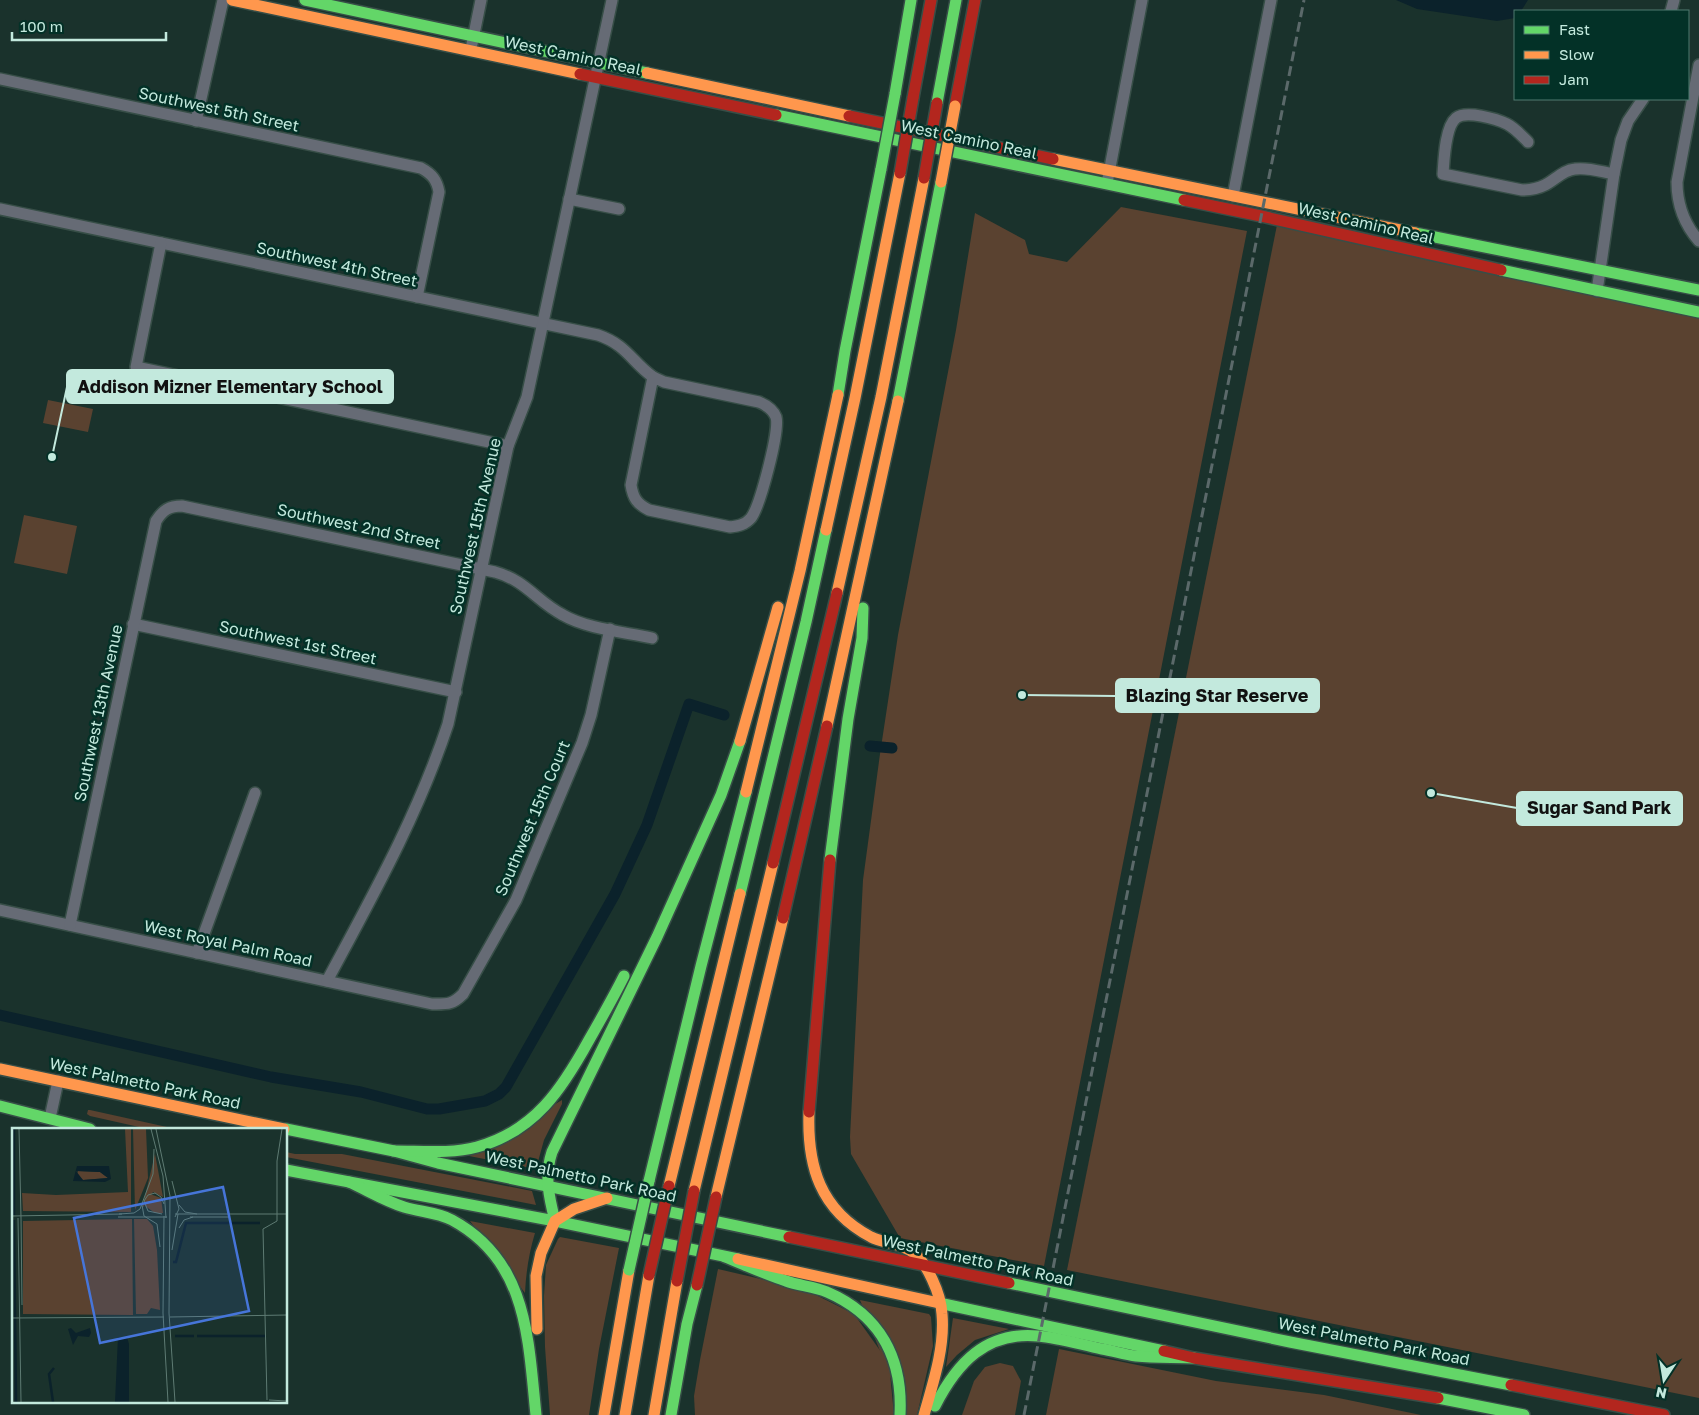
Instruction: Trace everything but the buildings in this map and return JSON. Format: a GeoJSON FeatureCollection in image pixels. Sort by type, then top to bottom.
{"type":"FeatureCollection","features":[{"type":"Feature","properties":{"kind":"main road","name":"West Camino Real"},"geometry":{"type":"LineString","coordinates":[[232,0],[1261,216],[1415,252],[1699,312]]}},
{"type":"Feature","properties":{"kind":"main road","name":"West Camino Real"},"geometry":{"type":"LineString","coordinates":[[305,0],[1109,171],[1699,290]]}},
{"type":"Feature","properties":{"kind":"main road"},"geometry":{"type":"LineString","coordinates":[[604,1415],[629,1270],[649,1182],[782,645],[830,435],[911,0]]}},
{"type":"Feature","properties":{"kind":"main road"},"geometry":{"type":"LineString","coordinates":[[607,1393],[646,1274],[669,1186],[806,622],[859,380],[900,173],[931,0]]}},
{"type":"Feature","properties":{"kind":"main road"},"geometry":{"type":"LineString","coordinates":[[654,1415],[694,1191],[846,556],[884,379],[924,178],[956,0]]}},
{"type":"Feature","properties":{"kind":"main road"},"geometry":{"type":"LineString","coordinates":[[670,1415],[686,1324],[697,1286],[716,1197],[783,925],[864,561],[911,341],[974,0]]}},
{"type":"Feature","properties":{"kind":"main road"},"geometry":{"type":"LineString","coordinates":[[792,553],[815,454],[845,351]]}},
{"type":"Feature","properties":{"kind":"main road"},"geometry":{"type":"LineString","coordinates":[[864,561],[862,638],[840,772],[825,911],[809,1114],[809,1149],[818,1182],[832,1207],[845,1222],[881,1242],[911,1251],[923,1265],[932,1280],[941,1303],[942,1318],[939,1356],[924,1415]]}},
{"type":"Feature","properties":{"kind":"main road"},"geometry":{"type":"LineString","coordinates":[[555,1221],[547,1186],[548,1167],[558,1140],[677,893],[715,808],[733,762],[780,597]]}},
{"type":"Feature","properties":{"kind":"main road"},"geometry":{"type":"LineString","coordinates":[[394,1151],[444,1151],[477,1147],[512,1133],[543,1110],[568,1078],[652,926],[677,893]]}},
{"type":"Feature","properties":{"kind":"main road","name":"West Palmetto Park Road"},"geometry":{"type":"LineString","coordinates":[[0,1068],[280,1128]]}},
{"type":"Feature","properties":{"kind":"main road"},"geometry":{"type":"LineString","coordinates":[[0,1106],[86,1128]]}},
{"type":"Feature","properties":{"kind":"main road","name":"West Palmetto Park Road"},"geometry":{"type":"LineString","coordinates":[[288,1130],[394,1151],[438,1163],[1290,1342],[1656,1414]]}},
{"type":"Feature","properties":{"kind":"main road"},"geometry":{"type":"LineString","coordinates":[[288,1170],[555,1221],[1194,1358],[1452,1400],[1524,1415]]}},
{"type":"Feature","properties":{"kind":"main road"},"geometry":{"type":"LineString","coordinates":[[349,1182],[406,1207],[450,1218],[474,1232],[493,1250],[509,1273],[520,1300],[525,1320],[536,1415]]}},
{"type":"Feature","properties":{"kind":"main road"},"geometry":{"type":"LineString","coordinates":[[540,1415],[535,1287],[541,1253],[555,1221],[574,1209],[607,1198]]}},
{"type":"Feature","properties":{"kind":"main road"},"geometry":{"type":"LineString","coordinates":[[725,1257],[787,1282],[825,1291],[844,1300],[866,1318],[882,1337],[896,1366],[900,1385],[900,1415]]}},
{"type":"Feature","properties":{"kind":"main road"},"geometry":{"type":"LineString","coordinates":[[626,1415],[646,1274]]}},
{"type":"Feature","properties":{"kind":"main road"},"geometry":{"type":"LineString","coordinates":[[685,1397],[697,1286]]}},
{"type":"Feature","properties":{"kind":"main road"},"geometry":{"type":"LineString","coordinates":[[670,1415],[672,1306]]}},
{"type":"Feature","properties":{"kind":"main road"},"geometry":{"type":"LineString","coordinates":[[931,1415],[946,1385],[961,1364],[980,1349],[1011,1336],[1029,1334],[1136,1356],[1194,1358]]}},
{"type":"Feature","properties":{"kind":"street"},"geometry":{"type":"LineString","coordinates":[[196,121],[223,0]]}},
{"type":"Feature","properties":{"kind":"street"},"geometry":{"type":"LineString","coordinates":[[471,50],[481,0]]}},
{"type":"Feature","properties":{"kind":"street","name":"Southwest 15th Avenue"},"geometry":{"type":"LineString","coordinates":[[327,981],[400,843],[438,754],[448,724],[508,446],[527,398],[612,0]]}},
{"type":"Feature","properties":{"kind":"street"},"geometry":{"type":"LineString","coordinates":[[1107,185],[1142,0]]}},
{"type":"Feature","properties":{"kind":"street"},"geometry":{"type":"LineString","coordinates":[[1233,196],[1271,0]]}},
{"type":"Feature","properties":{"kind":"street"},"geometry":{"type":"LineString","coordinates":[[1699,65],[1678,171],[1677,187],[1682,212],[1691,231],[1699,241]]}},
{"type":"Feature","properties":{"kind":"street","name":"Southwest 5th Street"},"geometry":{"type":"LineString","coordinates":[[0,79],[421,168],[430,173],[437,181],[439,192],[417,297]]}},
{"type":"Feature","properties":{"kind":"street"},"geometry":{"type":"LineString","coordinates":[[1597,291],[1614,174],[1624,130],[1633,112],[1642,100]]}},
{"type":"Feature","properties":{"kind":"street"},"geometry":{"type":"LineString","coordinates":[[1528,142],[1508,124],[1473,114],[1456,118],[1449,130],[1442,174],[1522,190],[1532,190],[1576,168],[1614,174]]}},
{"type":"Feature","properties":{"kind":"street"},"geometry":{"type":"LineString","coordinates":[[569,199],[619,209]]}},
{"type":"Feature","properties":{"kind":"street","name":"Southwest 4th Street"},"geometry":{"type":"LineString","coordinates":[[0,209],[609,339],[619,345],[644,370],[654,377]]}},
{"type":"Feature","properties":{"kind":"street"},"geometry":{"type":"LineString","coordinates":[[161,243],[136,367],[508,446]]}},
{"type":"Feature","properties":{"kind":"street"},"geometry":{"type":"LineString","coordinates":[[654,377],[664,382],[759,402],[768,406],[775,415],[777,426],[771,457],[755,510],[750,520],[741,526],[730,527],[649,510],[639,505],[632,496],[631,485],[654,377]]}},
{"type":"Feature","properties":{"kind":"street","name":"Southwest 2nd Street"},"geometry":{"type":"LineString","coordinates":[[164,510],[171,506],[182,506],[507,575],[565,616],[585,624],[652,638]]}},
{"type":"Feature","properties":{"kind":"street","name":"Southwest 13th Avenue"},"geometry":{"type":"LineString","coordinates":[[70,926],[156,521],[164,510]]}},
{"type":"Feature","properties":{"kind":"street","name":"Southwest 1st Street"},"geometry":{"type":"LineString","coordinates":[[134,624],[456,692]]}},
{"type":"Feature","properties":{"kind":"street","name":"Southwest 15th Court"},"geometry":{"type":"LineString","coordinates":[[450,1004],[456,1002],[464,994],[516,900],[530,868],[588,724],[610,629]]}},
{"type":"Feature","properties":{"kind":"street"},"geometry":{"type":"LineString","coordinates":[[197,953],[255,793]]}},
{"type":"Feature","properties":{"kind":"street","name":"West Royal Palm Road"},"geometry":{"type":"LineString","coordinates":[[0,910],[432,1004],[450,1004]]}},
{"type":"Feature","properties":{"kind":"street"},"geometry":{"type":"LineString","coordinates":[[50,1118],[58,1081]]}},
{"type":"Feature","properties":{"kind":"shaded area"},"geometry":{"type":"Polygon","coordinates":[[[1121,207],[1247,231],[1044,1266],[900,1238],[851,1154],[850,1137],[863,880],[898,635],[956,330],[975,213],[1025,240],[1029,254],[1067,262],[1121,207]]]}},
{"type":"Feature","properties":{"kind":"shaded area"},"geometry":{"type":"Polygon","coordinates":[[[1277,225],[1699,316],[1699,1398],[1067,1270],[1277,225]]]}},
{"type":"Feature","properties":{"kind":"shaded area"},"geometry":{"type":"Polygon","coordinates":[[[48,400],[93,409],[88,432],[43,423],[48,400]]]}},
{"type":"Feature","properties":{"kind":"shaded area"},"geometry":{"type":"Polygon","coordinates":[[[24,515],[77,526],[67,574],[14,563],[24,515]]]}},
{"type":"Feature","properties":{"kind":"shaded area"},"geometry":{"type":"Polygon","coordinates":[[[562,1100],[562,1104],[544,1140],[536,1169],[469,1156],[562,1100]]]}},
{"type":"Feature","properties":{"kind":"shaded area"},"geometry":{"type":"Polygon","coordinates":[[[88,1110],[90,1110],[171,1128],[144,1128],[87,1114],[88,1110]]]}},
{"type":"Feature","properties":{"kind":"shaded area"},"geometry":{"type":"Polygon","coordinates":[[[288,1152],[342,1154],[532,1191],[536,1205],[288,1157],[288,1152]]]}},
{"type":"Feature","properties":{"kind":"shaded area"},"geometry":{"type":"Polygon","coordinates":[[[470,1221],[535,1233],[528,1263],[525,1293],[470,1221]]]}},
{"type":"Feature","properties":{"kind":"shaded area"},"geometry":{"type":"Polygon","coordinates":[[[560,1237],[619,1248],[599,1349],[589,1415],[550,1415],[545,1347],[544,1296],[546,1265],[560,1237]]]}},
{"type":"Feature","properties":{"kind":"shaded area"},"geometry":{"type":"Polygon","coordinates":[[[718,1269],[804,1289],[854,1314],[889,1363],[894,1415],[695,1415],[694,1396],[718,1269]]]}},
{"type":"Feature","properties":{"kind":"shaded area"},"geometry":{"type":"Polygon","coordinates":[[[860,1300],[929,1314],[931,1317],[933,1346],[917,1415],[905,1415],[860,1300]]]}},
{"type":"Feature","properties":{"kind":"shaded area"},"geometry":{"type":"Polygon","coordinates":[[[953,1318],[1009,1329],[975,1340],[946,1367],[953,1318]]]}},
{"type":"Feature","properties":{"kind":"shaded area"},"geometry":{"type":"Polygon","coordinates":[[[1059,1349],[1216,1381],[1324,1395],[1421,1415],[1046,1415],[1059,1349]]]}},
{"type":"Feature","properties":{"kind":"shaded area"},"geometry":{"type":"Polygon","coordinates":[[[1000,1363],[1013,1366],[1021,1381],[1015,1415],[962,1415],[974,1381],[985,1367],[1000,1363]]]}},
{"type":"Feature","properties":{"kind":"water"},"geometry":{"type":"Polygon","coordinates":[[[1396,0],[1528,0],[1522,10],[1514,10],[1514,18],[1497,21],[1417,9],[1396,0]]]}},
{"type":"Feature","properties":{"kind":"waterway"},"geometry":{"type":"LineString","coordinates":[[0,1015],[271,1077],[361,1092],[427,1109],[439,1109],[485,1101],[499,1094],[506,1087],[615,894],[647,825],[689,704],[724,715]]}},
{"type":"Feature","properties":{"kind":"waterway"},"geometry":{"type":"LineString","coordinates":[[870,746],[892,748]]}},
{"type":"Feature","properties":{"kind":"railway"},"geometry":{"type":"LineString","coordinates":[[1024,1415],[1304,0]]}},
{"type":"Feature","properties":{"kind":"traffic: fast"},"geometry":{"type":"LineString","coordinates":[[305,0],[647,73]]}},
{"type":"Feature","properties":{"kind":"traffic: fast"},"geometry":{"type":"LineString","coordinates":[[895,94],[911,0]]}},
{"type":"Feature","properties":{"kind":"traffic: fast"},"geometry":{"type":"LineString","coordinates":[[937,103],[956,0]]}},
{"type":"Feature","properties":{"kind":"traffic: fast"},"geometry":{"type":"LineString","coordinates":[[881,169],[895,94]]}},
{"type":"Feature","properties":{"kind":"traffic: fast"},"geometry":{"type":"LineString","coordinates":[[776,115],[1184,200]]}},
{"type":"Feature","properties":{"kind":"traffic: fast"},"geometry":{"type":"LineString","coordinates":[[838,395],[881,169]]}},
{"type":"Feature","properties":{"kind":"traffic: fast"},"geometry":{"type":"LineString","coordinates":[[898,401],[941,182]]}},
{"type":"Feature","properties":{"kind":"traffic: fast"},"geometry":{"type":"LineString","coordinates":[[1415,233],[1699,290]]}},
{"type":"Feature","properties":{"kind":"traffic: fast"},"geometry":{"type":"LineString","coordinates":[[1501,270],[1699,312]]}},
{"type":"Feature","properties":{"kind":"traffic: fast"},"geometry":{"type":"LineString","coordinates":[[740,894],[806,622],[826,530]]}},
{"type":"Feature","properties":{"kind":"traffic: fast"},"geometry":{"type":"LineString","coordinates":[[830,860],[848,719],[862,638],[863,608]]}},
{"type":"Feature","properties":{"kind":"traffic: fast"},"geometry":{"type":"LineString","coordinates":[[555,1221],[549,1195],[548,1178],[552,1152],[657,937],[721,795],[740,741]]}},
{"type":"Feature","properties":{"kind":"traffic: fast"},"geometry":{"type":"LineString","coordinates":[[649,1181],[701,966],[746,792]]}},
{"type":"Feature","properties":{"kind":"traffic: fast"},"geometry":{"type":"LineString","coordinates":[[394,1151],[447,1151],[477,1147],[497,1140],[531,1119],[545,1106],[568,1075],[624,976]]}},
{"type":"Feature","properties":{"kind":"traffic: fast"},"geometry":{"type":"LineString","coordinates":[[0,1106],[86,1128]]}},
{"type":"Feature","properties":{"kind":"traffic: fast"},"geometry":{"type":"LineString","coordinates":[[288,1129],[789,1237]]}},
{"type":"Feature","properties":{"kind":"traffic: fast"},"geometry":{"type":"LineString","coordinates":[[288,1170],[555,1221],[738,1259]]}},
{"type":"Feature","properties":{"kind":"traffic: fast"},"geometry":{"type":"LineString","coordinates":[[629,1270],[649,1181]]}},
{"type":"Feature","properties":{"kind":"traffic: fast"},"geometry":{"type":"LineString","coordinates":[[349,1182],[397,1205],[440,1215],[452,1220],[477,1237],[496,1257],[510,1279],[520,1304],[526,1330],[536,1415]]}},
{"type":"Feature","properties":{"kind":"traffic: fast"},"geometry":{"type":"LineString","coordinates":[[725,1257],[786,1281],[827,1292],[861,1313],[874,1326],[892,1357],[900,1394],[900,1415]]}},
{"type":"Feature","properties":{"kind":"traffic: fast"},"geometry":{"type":"LineString","coordinates":[[1009,1283],[1290,1342],[1511,1385]]}},
{"type":"Feature","properties":{"kind":"traffic: fast"},"geometry":{"type":"LineString","coordinates":[[671,1415],[687,1324],[697,1285]]}},
{"type":"Feature","properties":{"kind":"traffic: fast"},"geometry":{"type":"LineString","coordinates":[[939,1303],[1164,1351]]}},
{"type":"Feature","properties":{"kind":"traffic: fast"},"geometry":{"type":"LineString","coordinates":[[935,1406],[953,1376],[975,1353],[1003,1339],[1020,1336],[1038,1336],[1132,1355],[1194,1358]]}},
{"type":"Feature","properties":{"kind":"traffic: fast"},"geometry":{"type":"LineString","coordinates":[[1438,1398],[1524,1415]]}},
{"type":"Feature","properties":{"kind":"traffic: slow"},"geometry":{"type":"LineString","coordinates":[[232,0],[580,74]]}},
{"type":"Feature","properties":{"kind":"traffic: slow"},"geometry":{"type":"LineString","coordinates":[[647,73],[849,116]]}},
{"type":"Feature","properties":{"kind":"traffic: slow"},"geometry":{"type":"LineString","coordinates":[[941,182],[955,106]]}},
{"type":"Feature","properties":{"kind":"traffic: slow"},"geometry":{"type":"LineString","coordinates":[[1053,159],[1415,233]]}},
{"type":"Feature","properties":{"kind":"traffic: slow"},"geometry":{"type":"LineString","coordinates":[[826,530],[855,398],[900,173]]}},
{"type":"Feature","properties":{"kind":"traffic: slow"},"geometry":{"type":"LineString","coordinates":[[837,593],[881,397],[924,178]]}},
{"type":"Feature","properties":{"kind":"traffic: slow"},"geometry":{"type":"LineString","coordinates":[[746,792],[800,571],[838,395]]}},
{"type":"Feature","properties":{"kind":"traffic: slow"},"geometry":{"type":"LineString","coordinates":[[827,726],[898,401]]}},
{"type":"Feature","properties":{"kind":"traffic: slow"},"geometry":{"type":"LineString","coordinates":[[740,741],[778,607]]}},
{"type":"Feature","properties":{"kind":"traffic: slow"},"geometry":{"type":"LineString","coordinates":[[694,1191],[773,863]]}},
{"type":"Feature","properties":{"kind":"traffic: slow"},"geometry":{"type":"LineString","coordinates":[[669,1186],[740,894]]}},
{"type":"Feature","properties":{"kind":"traffic: slow"},"geometry":{"type":"LineString","coordinates":[[716,1197],[783,918]]}},
{"type":"Feature","properties":{"kind":"traffic: slow"},"geometry":{"type":"LineString","coordinates":[[0,1069],[279,1128]]}},
{"type":"Feature","properties":{"kind":"traffic: slow"},"geometry":{"type":"LineString","coordinates":[[809,1112],[809,1132],[814,1168],[828,1200],[840,1214],[871,1237],[911,1251],[928,1270],[936,1288],[942,1314],[942,1340],[924,1415]]}},
{"type":"Feature","properties":{"kind":"traffic: slow"},"geometry":{"type":"LineString","coordinates":[[537,1329],[536,1276],[541,1253],[555,1221],[574,1209],[607,1198]]}},
{"type":"Feature","properties":{"kind":"traffic: slow"},"geometry":{"type":"LineString","coordinates":[[738,1259],[939,1303]]}},
{"type":"Feature","properties":{"kind":"traffic: slow"},"geometry":{"type":"LineString","coordinates":[[604,1415],[629,1270]]}},
{"type":"Feature","properties":{"kind":"traffic: slow"},"geometry":{"type":"LineString","coordinates":[[625,1415],[649,1275]]}},
{"type":"Feature","properties":{"kind":"traffic: slow"},"geometry":{"type":"LineString","coordinates":[[654,1415],[677,1281]]}},
{"type":"Feature","properties":{"kind":"traffic: jam"},"geometry":{"type":"LineString","coordinates":[[913,98],[931,0]]}},
{"type":"Feature","properties":{"kind":"traffic: jam"},"geometry":{"type":"LineString","coordinates":[[955,106],[975,0]]}},
{"type":"Feature","properties":{"kind":"traffic: jam"},"geometry":{"type":"LineString","coordinates":[[580,74],[776,115]]}},
{"type":"Feature","properties":{"kind":"traffic: jam"},"geometry":{"type":"LineString","coordinates":[[900,173],[913,98]]}},
{"type":"Feature","properties":{"kind":"traffic: jam"},"geometry":{"type":"LineString","coordinates":[[924,178],[937,103]]}},
{"type":"Feature","properties":{"kind":"traffic: jam"},"geometry":{"type":"LineString","coordinates":[[849,116],[1053,159]]}},
{"type":"Feature","properties":{"kind":"traffic: jam"},"geometry":{"type":"LineString","coordinates":[[1184,200],[1501,270]]}},
{"type":"Feature","properties":{"kind":"traffic: jam"},"geometry":{"type":"LineString","coordinates":[[773,863],[837,593]]}},
{"type":"Feature","properties":{"kind":"traffic: jam"},"geometry":{"type":"LineString","coordinates":[[783,918],[827,726]]}},
{"type":"Feature","properties":{"kind":"traffic: jam"},"geometry":{"type":"LineString","coordinates":[[809,1112],[830,860]]}},
{"type":"Feature","properties":{"kind":"traffic: jam"},"geometry":{"type":"LineString","coordinates":[[649,1275],[669,1186]]}},
{"type":"Feature","properties":{"kind":"traffic: jam"},"geometry":{"type":"LineString","coordinates":[[677,1281],[694,1191]]}},
{"type":"Feature","properties":{"kind":"traffic: jam"},"geometry":{"type":"LineString","coordinates":[[697,1285],[716,1197]]}},
{"type":"Feature","properties":{"kind":"traffic: jam"},"geometry":{"type":"LineString","coordinates":[[789,1237],[1009,1283]]}},
{"type":"Feature","properties":{"kind":"traffic: jam"},"geometry":{"type":"LineString","coordinates":[[1164,1351],[1194,1358],[1438,1398]]}},
{"type":"Feature","properties":{"kind":"traffic: jam"},"geometry":{"type":"LineString","coordinates":[[1511,1385],[1664,1415]]}},
{"type":"Feature","properties":{"kind":"place","name":"Addison Mizner Elementary School"},"geometry":{"type":"Point","coordinates":[52,457]}},
{"type":"Feature","properties":{"kind":"place","name":"Blazing Star Reserve"},"geometry":{"type":"Point","coordinates":[1022,695]}},
{"type":"Feature","properties":{"kind":"place","name":"Sugar Sand Park"},"geometry":{"type":"Point","coordinates":[1431,793]}}]}
